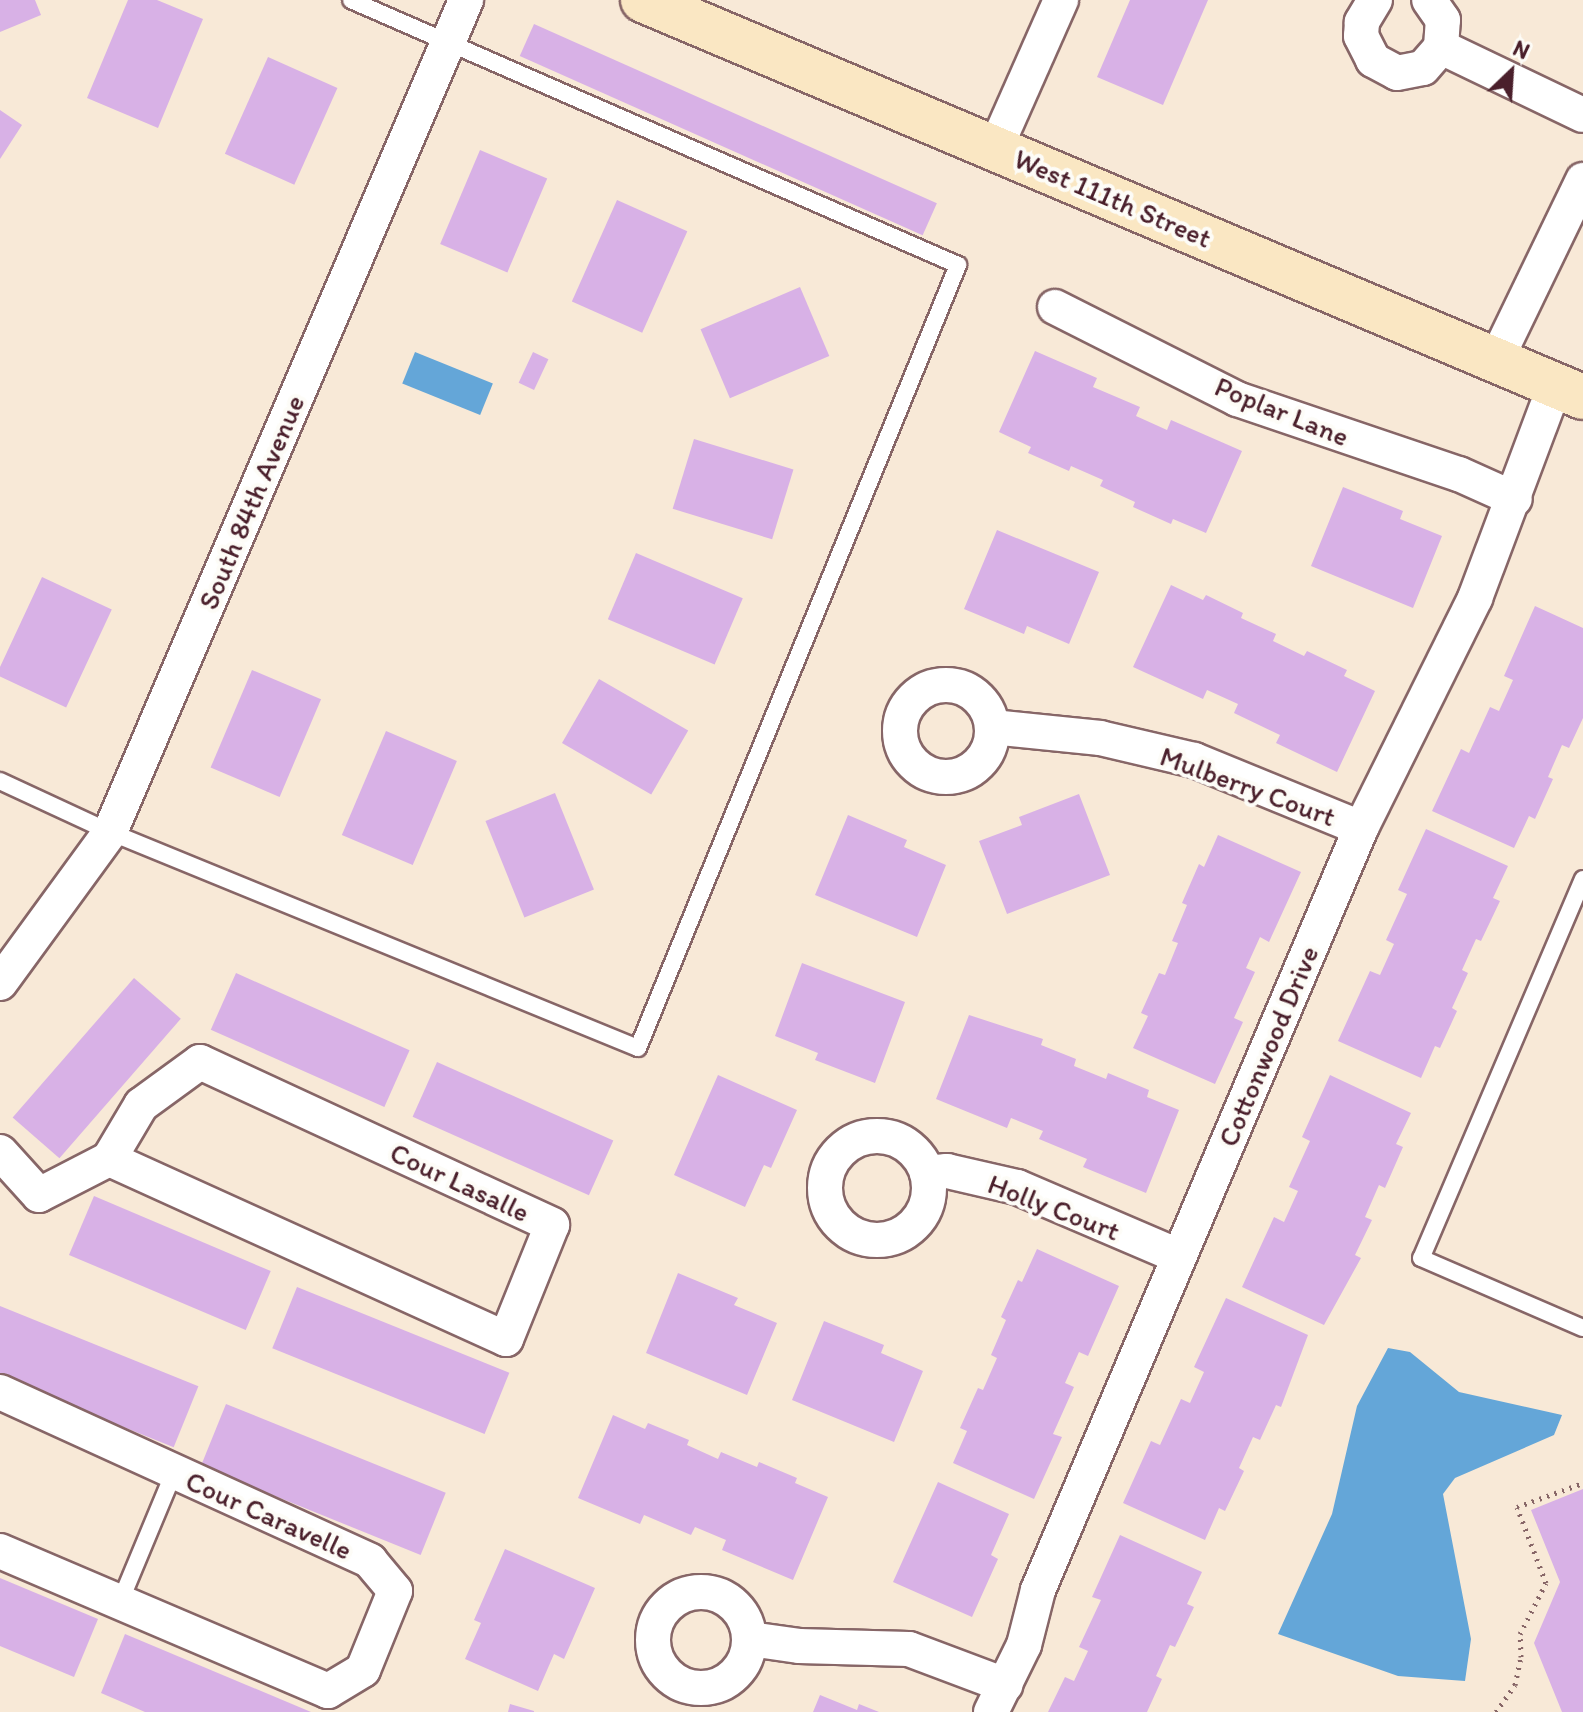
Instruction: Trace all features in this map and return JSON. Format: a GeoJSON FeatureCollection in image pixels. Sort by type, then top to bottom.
{"type":"FeatureCollection","features":[{"type":"Feature","properties":{"kind":"main road","name":"West 111th Street"},"geometry":{"type":"LineString","coordinates":[[643,0],[1569,391]]}},
{"type":"Feature","properties":{"kind":"street","name":"South 84th Avenue"},"geometry":{"type":"LineString","coordinates":[[0,983],[110,832],[466,0]]}},
{"type":"Feature","properties":{"kind":"street"},"geometry":{"type":"LineString","coordinates":[[995,149],[1061,0]]}},
{"type":"Feature","properties":{"kind":"street"},"geometry":{"type":"LineString","coordinates":[[1375,0],[1367,10],[1361,36],[1373,60],[1397,73],[1410,72],[1434,59],[1441,47],[1443,20],[1429,0]]}},
{"type":"Feature","properties":{"kind":"street"},"geometry":{"type":"LineString","coordinates":[[1441,47],[1583,115]]}},
{"type":"Feature","properties":{"kind":"street"},"geometry":{"type":"LineString","coordinates":[[1496,360],[1583,180]]}},
{"type":"Feature","properties":{"kind":"street","name":"Poplar Lane"},"geometry":{"type":"LineString","coordinates":[[1055,307],[1197,375],[1237,399],[1459,474],[1515,499]]}},
{"type":"Feature","properties":{"kind":"street","name":"Cottonwood Drive"},"geometry":{"type":"LineString","coordinates":[[998,1699],[1024,1645],[1038,1590],[1361,828],[1475,598],[1515,499],[1569,391]]}},
{"type":"Feature","properties":{"kind":"street","name":"Mulberry Court"},"geometry":{"type":"LineString","coordinates":[[992,727],[1100,738],[1194,760],[1361,828]]}},
{"type":"Feature","properties":{"kind":"street","name":"Cour Lasalle"},"geometry":{"type":"LineString","coordinates":[[200,1062],[552,1225],[506,1339],[109,1159],[141,1105],[200,1062]]}},
{"type":"Feature","properties":{"kind":"street"},"geometry":{"type":"LineString","coordinates":[[0,1152],[39,1195],[109,1159]]}},
{"type":"Feature","properties":{"kind":"street","name":"Holly Court"},"geometry":{"type":"LineString","coordinates":[[927,1173],[947,1171],[1017,1187],[1178,1256]]}},
{"type":"Feature","properties":{"kind":"street","name":"Cour Caravelle"},"geometry":{"type":"LineString","coordinates":[[0,1392],[370,1561],[395,1591],[363,1670],[328,1691],[0,1551]]}},
{"type":"Feature","properties":{"kind":"street"},"geometry":{"type":"LineString","coordinates":[[750,1639],[799,1646],[909,1649],[998,1699]]}},
{"type":"Feature","properties":{"kind":"lane"},"geometry":{"type":"LineString","coordinates":[[0,781],[110,832],[638,1048],[958,265],[351,0]]}},
{"type":"Feature","properties":{"kind":"lane"},"geometry":{"type":"LineString","coordinates":[[1583,879],[1421,1258],[1583,1328]]}},
{"type":"Feature","properties":{"kind":"lane"},"geometry":{"type":"LineString","coordinates":[[120,1602],[174,1472]]}},
{"type":"Feature","properties":{"kind":"path"},"geometry":{"type":"LineString","coordinates":[[1496,1712],[1515,1685],[1520,1634],[1546,1583],[1517,1507],[1583,1483]]}},
{"type":"Feature","properties":{"kind":"water"},"geometry":{"type":"Polygon","coordinates":[[[415,352],[493,383],[480,415],[402,384],[415,352]]]}},
{"type":"Feature","properties":{"kind":"water"},"geometry":{"type":"Polygon","coordinates":[[[1388,1348],[1410,1352],[1459,1392],[1562,1415],[1554,1435],[1455,1478],[1443,1494],[1471,1639],[1465,1681],[1398,1676],[1278,1634],[1332,1514],[1357,1406],[1388,1348]]]}},
{"type":"Feature","properties":{"kind":"building"},"geometry":{"type":"Polygon","coordinates":[[[0,0],[35,0],[41,15],[0,32],[0,0]]]}},
{"type":"Feature","properties":{"kind":"building"},"geometry":{"type":"Polygon","coordinates":[[[128,0],[157,0],[203,19],[158,128],[87,98],[128,0]]]}},
{"type":"Feature","properties":{"kind":"building"},"geometry":{"type":"Polygon","coordinates":[[[1130,0],[1208,0],[1163,105],[1097,77],[1130,0]]]}},
{"type":"Feature","properties":{"kind":"building"},"geometry":{"type":"Polygon","coordinates":[[[534,24],[937,203],[923,235],[520,56],[534,24]]]}},
{"type":"Feature","properties":{"kind":"building"},"geometry":{"type":"Polygon","coordinates":[[[268,57],[337,88],[294,185],[225,154],[268,57]]]}},
{"type":"Feature","properties":{"kind":"building"},"geometry":{"type":"Polygon","coordinates":[[[0,110],[22,125],[0,159],[0,110]]]}},
{"type":"Feature","properties":{"kind":"building"},"geometry":{"type":"Polygon","coordinates":[[[480,150],[547,179],[507,272],[440,244],[480,150]]]}},
{"type":"Feature","properties":{"kind":"building"},"geometry":{"type":"Polygon","coordinates":[[[617,200],[687,231],[642,333],[572,301],[617,200]]]}},
{"type":"Feature","properties":{"kind":"building"},"geometry":{"type":"Polygon","coordinates":[[[800,287],[829,356],[730,398],[701,329],[800,287]]]}},
{"type":"Feature","properties":{"kind":"building"},"geometry":{"type":"Polygon","coordinates":[[[1035,351],[1097,378],[1093,387],[1140,407],[1136,416],[1167,430],[1171,420],[1242,451],[1206,533],[1173,519],[1171,524],[1133,507],[1135,502],[1100,486],[1103,480],[1071,466],[1069,471],[1028,453],[1031,447],[999,432],[1035,351]]]}},
{"type":"Feature","properties":{"kind":"building"},"geometry":{"type":"Polygon","coordinates":[[[533,352],[548,359],[534,390],[519,383],[533,352]]]}},
{"type":"Feature","properties":{"kind":"building"},"geometry":{"type":"Polygon","coordinates":[[[694,439],[793,469],[772,539],[673,509],[694,439]]]}},
{"type":"Feature","properties":{"kind":"building"},"geometry":{"type":"Polygon","coordinates":[[[1343,487],[1403,511],[1400,519],[1442,536],[1413,608],[1311,566],[1343,487]]]}},
{"type":"Feature","properties":{"kind":"building"},"geometry":{"type":"Polygon","coordinates":[[[997,530],[1099,572],[1069,644],[1027,626],[1024,634],[964,609],[997,530]]]}},
{"type":"Feature","properties":{"kind":"building"},"geometry":{"type":"Polygon","coordinates":[[[636,553],[743,598],[715,665],[608,619],[636,553]]]}},
{"type":"Feature","properties":{"kind":"building"},"geometry":{"type":"Polygon","coordinates":[[[42,577],[112,610],[66,707],[0,677],[0,667],[42,577]]]}},
{"type":"Feature","properties":{"kind":"building"},"geometry":{"type":"Polygon","coordinates":[[[1171,585],[1203,600],[1206,595],[1243,613],[1241,618],[1276,634],[1273,641],[1304,656],[1307,651],[1347,670],[1344,676],[1375,691],[1337,772],[1276,743],[1280,735],[1234,713],[1238,704],[1207,690],[1203,699],[1133,667],[1171,585]]]}},
{"type":"Feature","properties":{"kind":"building"},"geometry":{"type":"Polygon","coordinates":[[[1535,606],[1583,628],[1583,718],[1569,748],[1562,745],[1548,777],[1553,779],[1535,819],[1529,816],[1514,848],[1432,811],[1461,749],[1469,753],[1490,707],[1499,711],[1513,680],[1504,676],[1535,606]]]}},
{"type":"Feature","properties":{"kind":"building"},"geometry":{"type":"Polygon","coordinates":[[[252,670],[321,699],[280,797],[211,768],[252,670]]]}},
{"type":"Feature","properties":{"kind":"building"},"geometry":{"type":"Polygon","coordinates":[[[599,679],[688,730],[651,795],[562,743],[599,679]]]}},
{"type":"Feature","properties":{"kind":"building"},"geometry":{"type":"Polygon","coordinates":[[[386,731],[457,761],[413,865],[342,835],[386,731]]]}},
{"type":"Feature","properties":{"kind":"building"},"geometry":{"type":"Polygon","coordinates":[[[555,793],[594,889],[524,918],[485,821],[555,793]]]}},
{"type":"Feature","properties":{"kind":"building"},"geometry":{"type":"Polygon","coordinates":[[[1079,794],[1110,875],[1007,914],[979,841],[1022,825],[1019,817],[1079,794]]]}},
{"type":"Feature","properties":{"kind":"building"},"geometry":{"type":"Polygon","coordinates":[[[848,815],[907,840],[904,847],[946,865],[917,937],[815,895],[848,815]]]}},
{"type":"Feature","properties":{"kind":"building"},"geometry":{"type":"Polygon","coordinates":[[[1426,829],[1508,866],[1493,898],[1500,901],[1481,941],[1476,939],[1462,970],[1468,973],[1452,1008],[1457,1011],[1440,1048],[1435,1046],[1421,1078],[1338,1041],[1370,971],[1380,975],[1394,944],[1386,940],[1407,894],[1398,890],[1426,829]]]}},
{"type":"Feature","properties":{"kind":"building"},"geometry":{"type":"Polygon","coordinates":[[[1218,835],[1301,872],[1269,942],[1260,937],[1246,968],[1255,972],[1234,1018],[1243,1022],[1215,1084],[1133,1048],[1148,1016],[1141,1013],[1159,973],[1165,975],[1178,943],[1172,941],[1187,905],[1182,903],[1199,864],[1204,867],[1218,835]]]}},
{"type":"Feature","properties":{"kind":"building"},"geometry":{"type":"Polygon","coordinates":[[[802,963],[905,1002],[875,1083],[815,1060],[818,1053],[775,1036],[802,963]]]}},
{"type":"Feature","properties":{"kind":"building"},"geometry":{"type":"Polygon","coordinates":[[[236,973],[410,1050],[384,1107],[211,1030],[236,973]]]}},
{"type":"Feature","properties":{"kind":"building"},"geometry":{"type":"Polygon","coordinates":[[[134,978],[181,1019],[59,1158],[13,1118],[134,978]]]}},
{"type":"Feature","properties":{"kind":"building"},"geometry":{"type":"Polygon","coordinates":[[[969,1015],[1043,1039],[1041,1045],[1076,1059],[1074,1066],[1106,1079],[1108,1073],[1149,1090],[1147,1097],[1179,1110],[1146,1193],[1083,1167],[1087,1159],[1039,1139],[1043,1131],[1011,1118],[1007,1128],[936,1099],[969,1015]]]}},
{"type":"Feature","properties":{"kind":"building"},"geometry":{"type":"Polygon","coordinates":[[[437,1062],[613,1141],[589,1195],[413,1117],[437,1062]]]}},
{"type":"Feature","properties":{"kind":"building"},"geometry":{"type":"Polygon","coordinates":[[[718,1075],[797,1110],[771,1168],[764,1165],[745,1207],[674,1175],[718,1075]]]}},
{"type":"Feature","properties":{"kind":"building"},"geometry":{"type":"Polygon","coordinates":[[[1330,1075],[1411,1113],[1396,1144],[1403,1147],[1385,1188],[1379,1185],[1365,1217],[1372,1220],[1355,1255],[1361,1258],[1324,1325],[1242,1287],[1274,1217],[1284,1222],[1298,1191],[1289,1187],[1310,1141],[1302,1137],[1330,1075]]]}},
{"type":"Feature","properties":{"kind":"building"},"geometry":{"type":"Polygon","coordinates":[[[94,1196],[271,1271],[246,1330],[69,1255],[94,1196]]]}},
{"type":"Feature","properties":{"kind":"building"},"geometry":{"type":"Polygon","coordinates":[[[1037,1249],[1119,1286],[1088,1356],[1079,1352],[1065,1383],[1074,1387],[1053,1434],[1062,1437],[1034,1499],[953,1463],[967,1431],[960,1428],[978,1388],[983,1390],[997,1358],[991,1355],[1006,1320],[1001,1317],[1037,1249]]]}},
{"type":"Feature","properties":{"kind":"building"},"geometry":{"type":"Polygon","coordinates":[[[678,1273],[738,1298],[734,1305],[777,1323],[747,1395],[646,1353],[678,1273]]]}},
{"type":"Feature","properties":{"kind":"building"},"geometry":{"type":"Polygon","coordinates":[[[297,1287],[509,1373],[485,1434],[272,1348],[297,1287]]]}},
{"type":"Feature","properties":{"kind":"building"},"geometry":{"type":"Polygon","coordinates":[[[1226,1298],[1308,1335],[1281,1407],[1276,1405],[1260,1440],[1253,1437],[1239,1468],[1244,1471],[1225,1511],[1219,1508],[1205,1540],[1123,1503],[1151,1441],[1160,1445],[1181,1399],[1190,1403],[1204,1372],[1194,1367],[1226,1298]]]}},
{"type":"Feature","properties":{"kind":"building"},"geometry":{"type":"Polygon","coordinates":[[[0,1306],[198,1386],[174,1447],[0,1377],[0,1306]]]}},
{"type":"Feature","properties":{"kind":"building"},"geometry":{"type":"Polygon","coordinates":[[[824,1321],[884,1345],[881,1353],[923,1371],[894,1442],[792,1400],[824,1321]]]}},
{"type":"Feature","properties":{"kind":"building"},"geometry":{"type":"Polygon","coordinates":[[[226,1404],[446,1493],[421,1555],[201,1466],[226,1404]]]}},
{"type":"Feature","properties":{"kind":"building"},"geometry":{"type":"Polygon","coordinates":[[[613,1415],[645,1429],[648,1423],[689,1440],[687,1445],[718,1459],[721,1452],[757,1467],[759,1462],[797,1478],[795,1483],[828,1497],[793,1580],[722,1550],[726,1540],[695,1527],[691,1535],[644,1515],[640,1524],[578,1498],[613,1415]]]}},
{"type":"Feature","properties":{"kind":"building"},"geometry":{"type":"Polygon","coordinates":[[[938,1482],[1009,1514],[991,1555],[998,1559],[972,1617],[893,1582],[938,1482]]]}},
{"type":"Feature","properties":{"kind":"building"},"geometry":{"type":"Polygon","coordinates":[[[1583,1489],[1583,1712],[1562,1712],[1534,1643],[1560,1582],[1531,1510],[1583,1489]]]}},
{"type":"Feature","properties":{"kind":"building"},"geometry":{"type":"Polygon","coordinates":[[[1120,1535],[1202,1572],[1187,1604],[1194,1607],[1175,1647],[1170,1645],[1156,1676],[1162,1679],[1147,1712],[1048,1712],[1065,1677],[1074,1681],[1088,1651],[1079,1647],[1101,1600],[1092,1597],[1120,1535]]]}},
{"type":"Feature","properties":{"kind":"building"},"geometry":{"type":"Polygon","coordinates":[[[505,1549],[595,1588],[564,1659],[554,1654],[538,1691],[465,1659],[481,1623],[474,1620],[505,1549]]]}},
{"type":"Feature","properties":{"kind":"building"},"geometry":{"type":"Polygon","coordinates":[[[0,1578],[98,1619],[74,1677],[0,1646],[0,1578]]]}},
{"type":"Feature","properties":{"kind":"building"},"geometry":{"type":"Polygon","coordinates":[[[125,1634],[311,1712],[145,1712],[101,1693],[125,1634]]]}},
{"type":"Feature","properties":{"kind":"building"},"geometry":{"type":"Polygon","coordinates":[[[820,1695],[857,1710],[859,1704],[879,1712],[813,1712],[820,1695]]]}},
{"type":"Feature","properties":{"kind":"building"},"geometry":{"type":"Polygon","coordinates":[[[510,1704],[534,1711],[534,1712],[508,1712],[510,1704]]]}}]}
